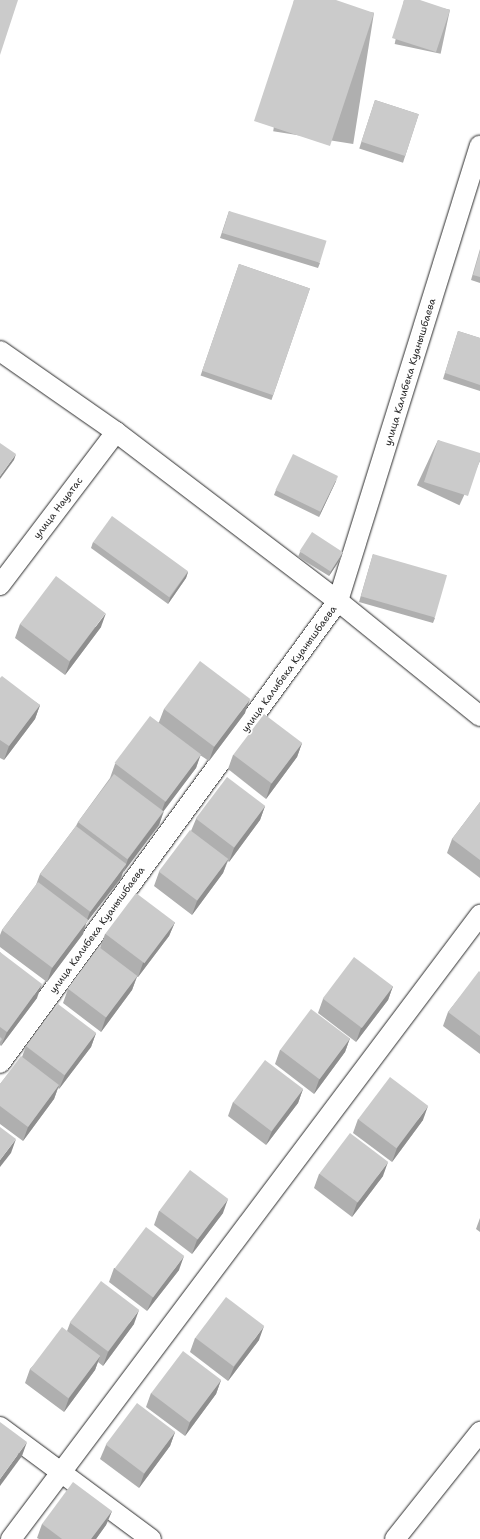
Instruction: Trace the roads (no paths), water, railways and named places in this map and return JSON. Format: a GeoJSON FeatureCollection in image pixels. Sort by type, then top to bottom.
{"type":"FeatureCollection","features":[{"type":"Feature","properties":{"kind":"street","name":"улица Калибека Куанышбаева"},"geometry":{"type":"LineString","coordinates":[[0,1063],[338,601],[480,146]]}},
{"type":"Feature","properties":{"kind":"street"},"geometry":{"type":"LineString","coordinates":[[0,351],[116,432],[338,601],[480,716]]}},
{"type":"Feature","properties":{"kind":"street","name":"улица Науатас"},"geometry":{"type":"LineString","coordinates":[[0,585],[116,432]]}},
{"type":"Feature","properties":{"kind":"street"},"geometry":{"type":"LineString","coordinates":[[10,1539],[60,1475],[480,915]]}},
{"type":"Feature","properties":{"kind":"street"},"geometry":{"type":"LineString","coordinates":[[0,1427],[60,1475],[151,1539]]}},
{"type":"Feature","properties":{"kind":"street"},"geometry":{"type":"LineString","coordinates":[[395,1539],[480,1432]]}}]}
